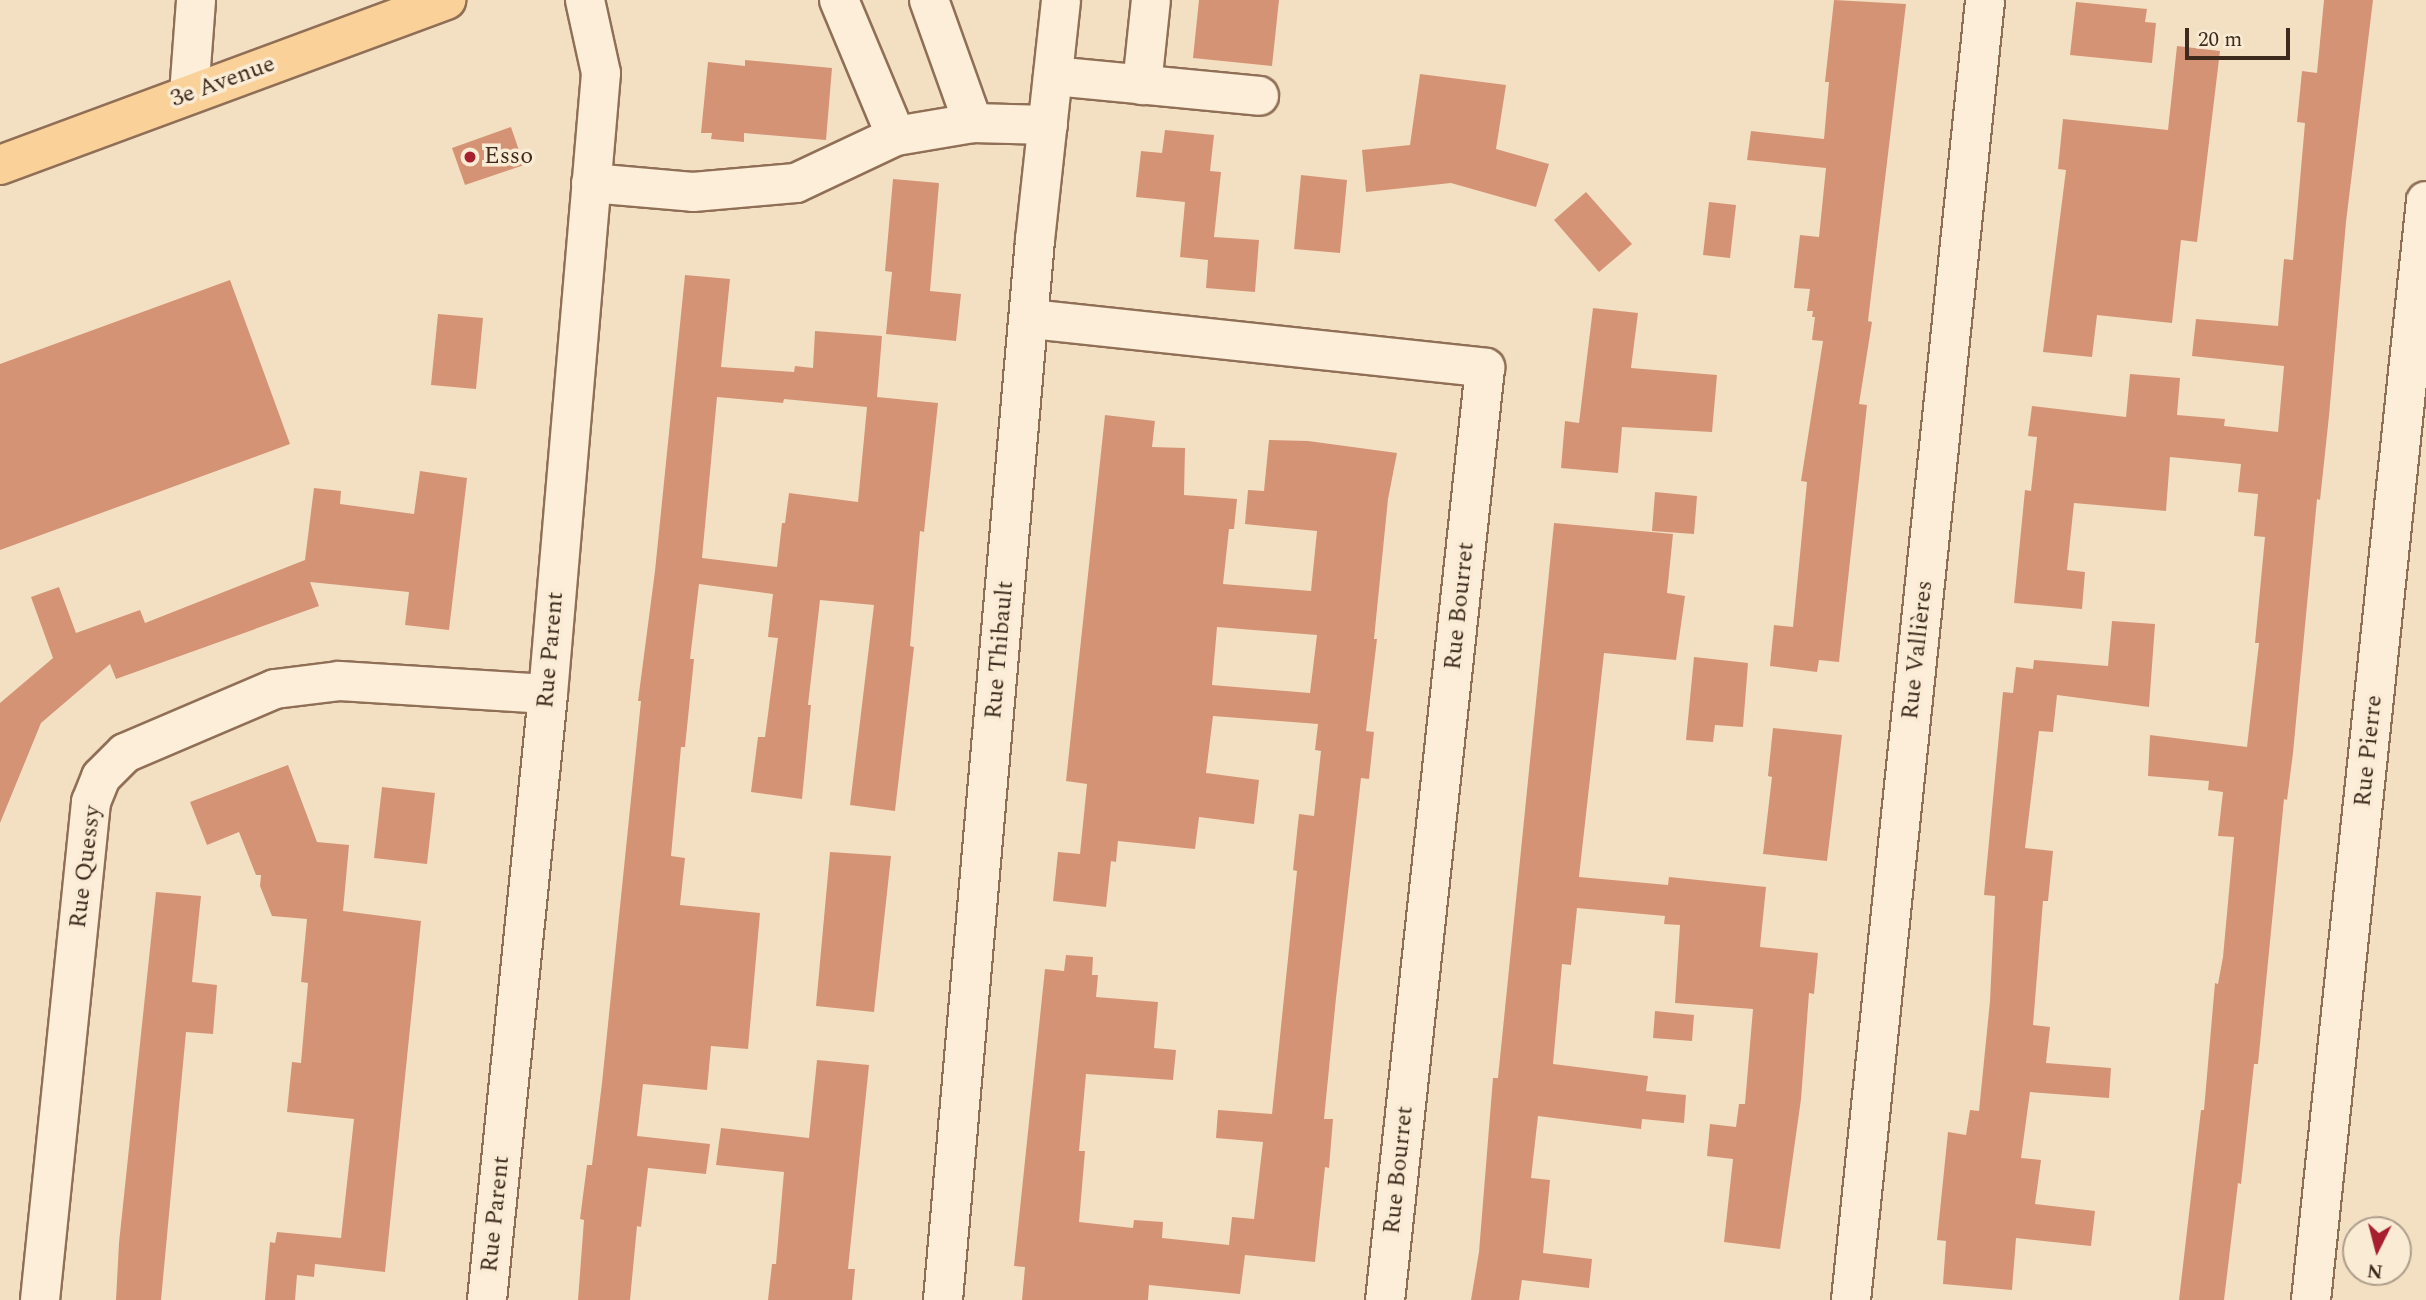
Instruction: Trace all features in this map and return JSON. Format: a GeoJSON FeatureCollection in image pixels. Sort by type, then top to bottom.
{"type":"FeatureCollection","features":[{"type":"Feature","properties":{"kind":"main road","name":"3e Avenue"},"geometry":{"type":"LineString","coordinates":[[0,165],[446,0]]}},
{"type":"Feature","properties":{"kind":"street"},"geometry":{"type":"LineString","coordinates":[[189,94],[196,0]]}},
{"type":"Feature","properties":{"kind":"street","name":"Rue Parent"},"geometry":{"type":"LineString","coordinates":[[487,1300],[548,694],[601,73],[585,0]]}},
{"type":"Feature","properties":{"kind":"street"},"geometry":{"type":"LineString","coordinates":[[839,0],[896,136]]}},
{"type":"Feature","properties":{"kind":"street"},"geometry":{"type":"LineString","coordinates":[[929,0],[973,122]]}},
{"type":"Feature","properties":{"kind":"street","name":"Rue Thibault"},"geometry":{"type":"LineString","coordinates":[[943,1300],[1061,0]]}},
{"type":"Feature","properties":{"kind":"street"},"geometry":{"type":"LineString","coordinates":[[1142,85],[1151,0]]}},
{"type":"Feature","properties":{"kind":"street","name":"Rue Vallières"},"geometry":{"type":"LineString","coordinates":[[1851,1300],[1985,0]]}},
{"type":"Feature","properties":{"kind":"street"},"geometry":{"type":"LineString","coordinates":[[1053,76],[1259,96]]}},
{"type":"Feature","properties":{"kind":"street"},"geometry":{"type":"LineString","coordinates":[[591,183],[693,192],[796,183],[896,136],[973,122],[1048,125]]}},
{"type":"Feature","properties":{"kind":"street","name":"Rue Pierre"},"geometry":{"type":"LineString","coordinates":[[2311,1300],[2426,201]]}},
{"type":"Feature","properties":{"kind":"street","name":"Rue Bourret"},"geometry":{"type":"LineString","coordinates":[[1030,319],[1485,368],[1385,1300]]}},
{"type":"Feature","properties":{"kind":"street","name":"Rue Quessy"},"geometry":{"type":"LineString","coordinates":[[40,1300],[91,802],[101,777],[125,754],[275,689],[339,681],[548,694]]}},
{"type":"Feature","properties":{"kind":"building"},"geometry":{"type":"Polygon","coordinates":[[[1199,0],[1279,0],[1272,66],[1193,58],[1199,0]]]}},
{"type":"Feature","properties":{"kind":"building"},"geometry":{"type":"Polygon","coordinates":[[[1834,0],[1906,4],[1868,321],[1872,322],[1859,404],[1867,405],[1839,662],[1819,660],[1817,672],[1770,666],[1774,625],[1793,627],[1807,482],[1801,481],[1823,341],[1812,340],[1815,317],[1812,317],[1813,311],[1807,311],[1810,289],[1794,288],[1800,235],[1819,237],[1826,168],[1747,160],[1751,131],[1824,139],[1829,82],[1825,82],[1834,0]]]}},
{"type":"Feature","properties":{"kind":"building"},"geometry":{"type":"Polygon","coordinates":[[[2324,0],[2373,0],[2346,222],[2329,416],[2320,500],[2317,499],[2293,753],[2287,800],[2284,799],[2258,1064],[2254,1064],[2241,1184],[2238,1183],[2224,1300],[2179,1300],[2201,1110],[2204,1110],[2215,983],[2218,984],[2223,957],[2234,837],[2218,836],[2223,792],[2208,790],[2209,781],[2148,776],[2150,735],[2247,747],[2259,643],[2255,643],[2265,537],[2254,536],[2258,494],[2238,492],[2241,464],[2170,457],[2166,511],[2074,503],[2067,570],[2085,572],[2082,609],[2014,603],[2025,490],[2031,491],[2037,437],[2028,436],[2032,406],[2126,417],[2130,374],[2180,378],[2177,415],[2225,419],[2224,426],[2278,432],[2284,366],[2192,356],[2196,319],[2278,326],[2284,259],[2293,260],[2305,123],[2297,122],[2302,71],[2317,73],[2324,0]]]}},
{"type":"Feature","properties":{"kind":"building"},"geometry":{"type":"Polygon","coordinates":[[[2076,2],[2147,9],[2145,22],[2156,23],[2152,63],[2070,55],[2076,2]]]}},
{"type":"Feature","properties":{"kind":"building"},"geometry":{"type":"Polygon","coordinates":[[[2177,46],[2220,51],[2197,242],[2181,240],[2172,323],[2097,315],[2092,357],[2043,352],[2066,170],[2058,169],[2063,119],[2168,130],[2177,46]]]}},
{"type":"Feature","properties":{"kind":"building"},"geometry":{"type":"Polygon","coordinates":[[[745,60],[832,68],[826,140],[744,133],[744,142],[711,139],[712,133],[701,133],[708,62],[745,66],[745,60]]]}},
{"type":"Feature","properties":{"kind":"building"},"geometry":{"type":"Polygon","coordinates":[[[1420,74],[1506,85],[1496,149],[1549,164],[1536,207],[1451,183],[1366,192],[1362,150],[1410,145],[1420,74]]]}},
{"type":"Feature","properties":{"kind":"building"},"geometry":{"type":"Polygon","coordinates":[[[511,127],[524,165],[465,185],[452,148],[511,127]]]}},
{"type":"Feature","properties":{"kind":"building"},"geometry":{"type":"Polygon","coordinates":[[[1165,130],[1214,135],[1210,171],[1221,172],[1214,237],[1259,240],[1255,292],[1206,288],[1208,260],[1180,257],[1185,202],[1136,197],[1141,151],[1162,153],[1165,130]]]}},
{"type":"Feature","properties":{"kind":"building"},"geometry":{"type":"Polygon","coordinates":[[[1301,175],[1347,180],[1340,253],[1294,249],[1301,175]]]}},
{"type":"Feature","properties":{"kind":"building"},"geometry":{"type":"Polygon","coordinates":[[[893,179],[939,183],[930,291],[961,294],[956,341],[886,334],[892,272],[885,271],[893,179]]]}},
{"type":"Feature","properties":{"kind":"building"},"geometry":{"type":"Polygon","coordinates":[[[1586,192],[1632,244],[1599,272],[1554,220],[1586,192]]]}},
{"type":"Feature","properties":{"kind":"building"},"geometry":{"type":"Polygon","coordinates":[[[1709,202],[1736,205],[1730,258],[1703,255],[1709,202]]]}},
{"type":"Feature","properties":{"kind":"building"},"geometry":{"type":"Polygon","coordinates":[[[685,275],[730,279],[721,367],[794,372],[795,366],[813,368],[815,331],[882,336],[877,397],[938,403],[924,532],[920,531],[910,646],[914,647],[895,811],[850,805],[874,605],[820,600],[808,705],[811,705],[802,799],[751,792],[758,737],[765,737],[778,638],[768,637],[773,594],[699,584],[690,659],[694,659],[685,747],[681,747],[671,856],[685,858],[680,905],[760,913],[748,1049],[711,1046],[707,1090],[643,1084],[637,1136],[710,1144],[706,1174],[648,1168],[641,1227],[637,1226],[630,1300],[578,1300],[584,1220],[580,1219],[587,1165],[592,1165],[602,1083],[641,701],[638,701],[655,571],[685,275]],[[717,397],[702,558],[777,567],[782,523],[785,523],[789,493],[858,502],[867,407],[784,399],[783,403],[717,397]]]}},
{"type":"Feature","properties":{"kind":"building"},"geometry":{"type":"Polygon","coordinates":[[[230,280],[290,444],[0,550],[0,364],[230,280]]]}},
{"type":"Feature","properties":{"kind":"building"},"geometry":{"type":"Polygon","coordinates":[[[1593,308],[1638,313],[1631,368],[1717,375],[1712,432],[1622,427],[1618,473],[1561,468],[1565,421],[1579,423],[1593,308]]]}},
{"type":"Feature","properties":{"kind":"building"},"geometry":{"type":"Polygon","coordinates":[[[438,314],[483,318],[476,389],[431,385],[438,314]]]}},
{"type":"Feature","properties":{"kind":"building"},"geometry":{"type":"Polygon","coordinates":[[[1105,415],[1155,421],[1152,447],[1185,448],[1184,495],[1237,499],[1234,529],[1229,529],[1223,584],[1311,591],[1317,531],[1245,524],[1248,490],[1264,491],[1269,440],[1308,441],[1397,453],[1388,499],[1374,639],[1377,639],[1366,731],[1374,732],[1369,779],[1361,778],[1336,998],[1324,1119],[1333,1119],[1329,1168],[1325,1167],[1315,1262],[1245,1255],[1240,1294],[1149,1285],[1148,1300],[1022,1300],[1025,1267],[1014,1266],[1045,969],[1064,971],[1066,955],[1093,957],[1092,975],[1098,975],[1096,997],[1158,1002],[1154,1048],[1176,1050],[1173,1080],[1086,1074],[1079,1151],[1085,1151],[1079,1222],[1133,1228],[1134,1220],[1163,1222],[1162,1238],[1229,1245],[1232,1217],[1254,1219],[1263,1142],[1216,1138],[1218,1110],[1272,1114],[1297,871],[1293,870],[1299,814],[1314,816],[1321,751],[1315,750],[1318,724],[1213,716],[1206,773],[1259,780],[1254,824],[1199,817],[1195,849],[1118,841],[1116,862],[1111,861],[1106,907],[1053,901],[1058,852],[1080,854],[1087,784],[1066,781],[1105,415]],[[1217,627],[1212,685],[1310,693],[1317,635],[1217,627]]]}},
{"type":"Feature","properties":{"kind":"building"},"geometry":{"type":"Polygon","coordinates":[[[420,471],[467,478],[449,630],[405,625],[409,592],[310,582],[319,606],[116,679],[110,664],[41,723],[0,823],[0,703],[53,658],[31,597],[59,587],[76,633],[140,610],[145,623],[305,560],[314,488],[341,491],[340,504],[414,514],[420,471]]]}},
{"type":"Feature","properties":{"kind":"building"},"geometry":{"type":"Polygon","coordinates":[[[1655,492],[1697,496],[1694,534],[1652,531],[1655,492]]]}},
{"type":"Feature","properties":{"kind":"building"},"geometry":{"type":"Polygon","coordinates":[[[1554,523],[1673,534],[1667,593],[1685,596],[1676,660],[1604,653],[1579,877],[1668,885],[1669,877],[1766,887],[1760,947],[1818,953],[1814,994],[1809,993],[1801,1099],[1780,1249],[1724,1242],[1733,1159],[1707,1156],[1710,1124],[1736,1127],[1739,1104],[1745,1104],[1753,1009],[1675,1003],[1680,925],[1664,924],[1665,916],[1577,908],[1571,965],[1562,964],[1553,1064],[1648,1076],[1646,1091],[1686,1095],[1684,1123],[1642,1119],[1641,1129],[1538,1116],[1531,1178],[1550,1180],[1543,1253],[1592,1259],[1589,1288],[1522,1280],[1519,1300],[1471,1300],[1479,1252],[1493,1078],[1498,1078],[1554,523]]]}},
{"type":"Feature","properties":{"kind":"building"},"geometry":{"type":"Polygon","coordinates":[[[2112,621],[2155,624],[2149,707],[2057,695],[2053,732],[2039,731],[2025,848],[2053,851],[2048,901],[2043,901],[2033,1025],[2050,1027],[2046,1063],[2111,1068],[2109,1098],[2030,1092],[2021,1158],[2041,1160],[2035,1204],[2095,1211],[2091,1246],[2016,1238],[2012,1290],[1943,1284],[1946,1241],[1937,1240],[1948,1132],[1966,1135],[1970,1110],[1979,1111],[1990,1001],[1995,896],[1984,895],[2003,692],[2013,693],[2016,667],[2033,669],[2034,660],[2108,666],[2112,621]]]}},
{"type":"Feature","properties":{"kind":"building"},"geometry":{"type":"Polygon","coordinates":[[[1694,657],[1748,663],[1743,727],[1715,725],[1713,742],[1686,740],[1694,657]]]}},
{"type":"Feature","properties":{"kind":"building"},"geometry":{"type":"Polygon","coordinates":[[[1773,728],[1842,735],[1827,861],[1763,854],[1772,777],[1768,776],[1773,728]]]}},
{"type":"Feature","properties":{"kind":"building"},"geometry":{"type":"Polygon","coordinates":[[[288,765],[317,842],[349,845],[343,911],[421,921],[385,1272],[315,1264],[314,1277],[297,1275],[295,1300],[265,1300],[270,1242],[275,1243],[277,1232],[341,1238],[354,1119],[287,1112],[292,1062],[301,1063],[308,983],[301,982],[307,919],[272,916],[260,886],[261,875],[256,875],[239,832],[207,845],[190,802],[288,765]]]}},
{"type":"Feature","properties":{"kind":"building"},"geometry":{"type":"Polygon","coordinates":[[[382,787],[435,793],[427,864],[374,858],[382,787]]]}},
{"type":"Feature","properties":{"kind":"building"},"geometry":{"type":"Polygon","coordinates":[[[830,852],[891,856],[874,1012],[816,1006],[830,852]]]}},
{"type":"Feature","properties":{"kind":"building"},"geometry":{"type":"Polygon","coordinates":[[[156,892],[201,896],[192,982],[217,985],[213,1034],[186,1032],[161,1300],[116,1300],[119,1243],[156,892]]]}},
{"type":"Feature","properties":{"kind":"building"},"geometry":{"type":"Polygon","coordinates":[[[1655,1011],[1694,1015],[1692,1041],[1653,1038],[1655,1011]]]}},
{"type":"Feature","properties":{"kind":"building"},"geometry":{"type":"Polygon","coordinates":[[[817,1060],[869,1065],[848,1269],[855,1269],[852,1300],[768,1300],[772,1264],[776,1264],[784,1172],[716,1165],[721,1128],[809,1138],[817,1060]]]}},
{"type":"Feature","properties":{"kind":"place","name":"Esso"},"geometry":{"type":"Point","coordinates":[470,157]}}]}
